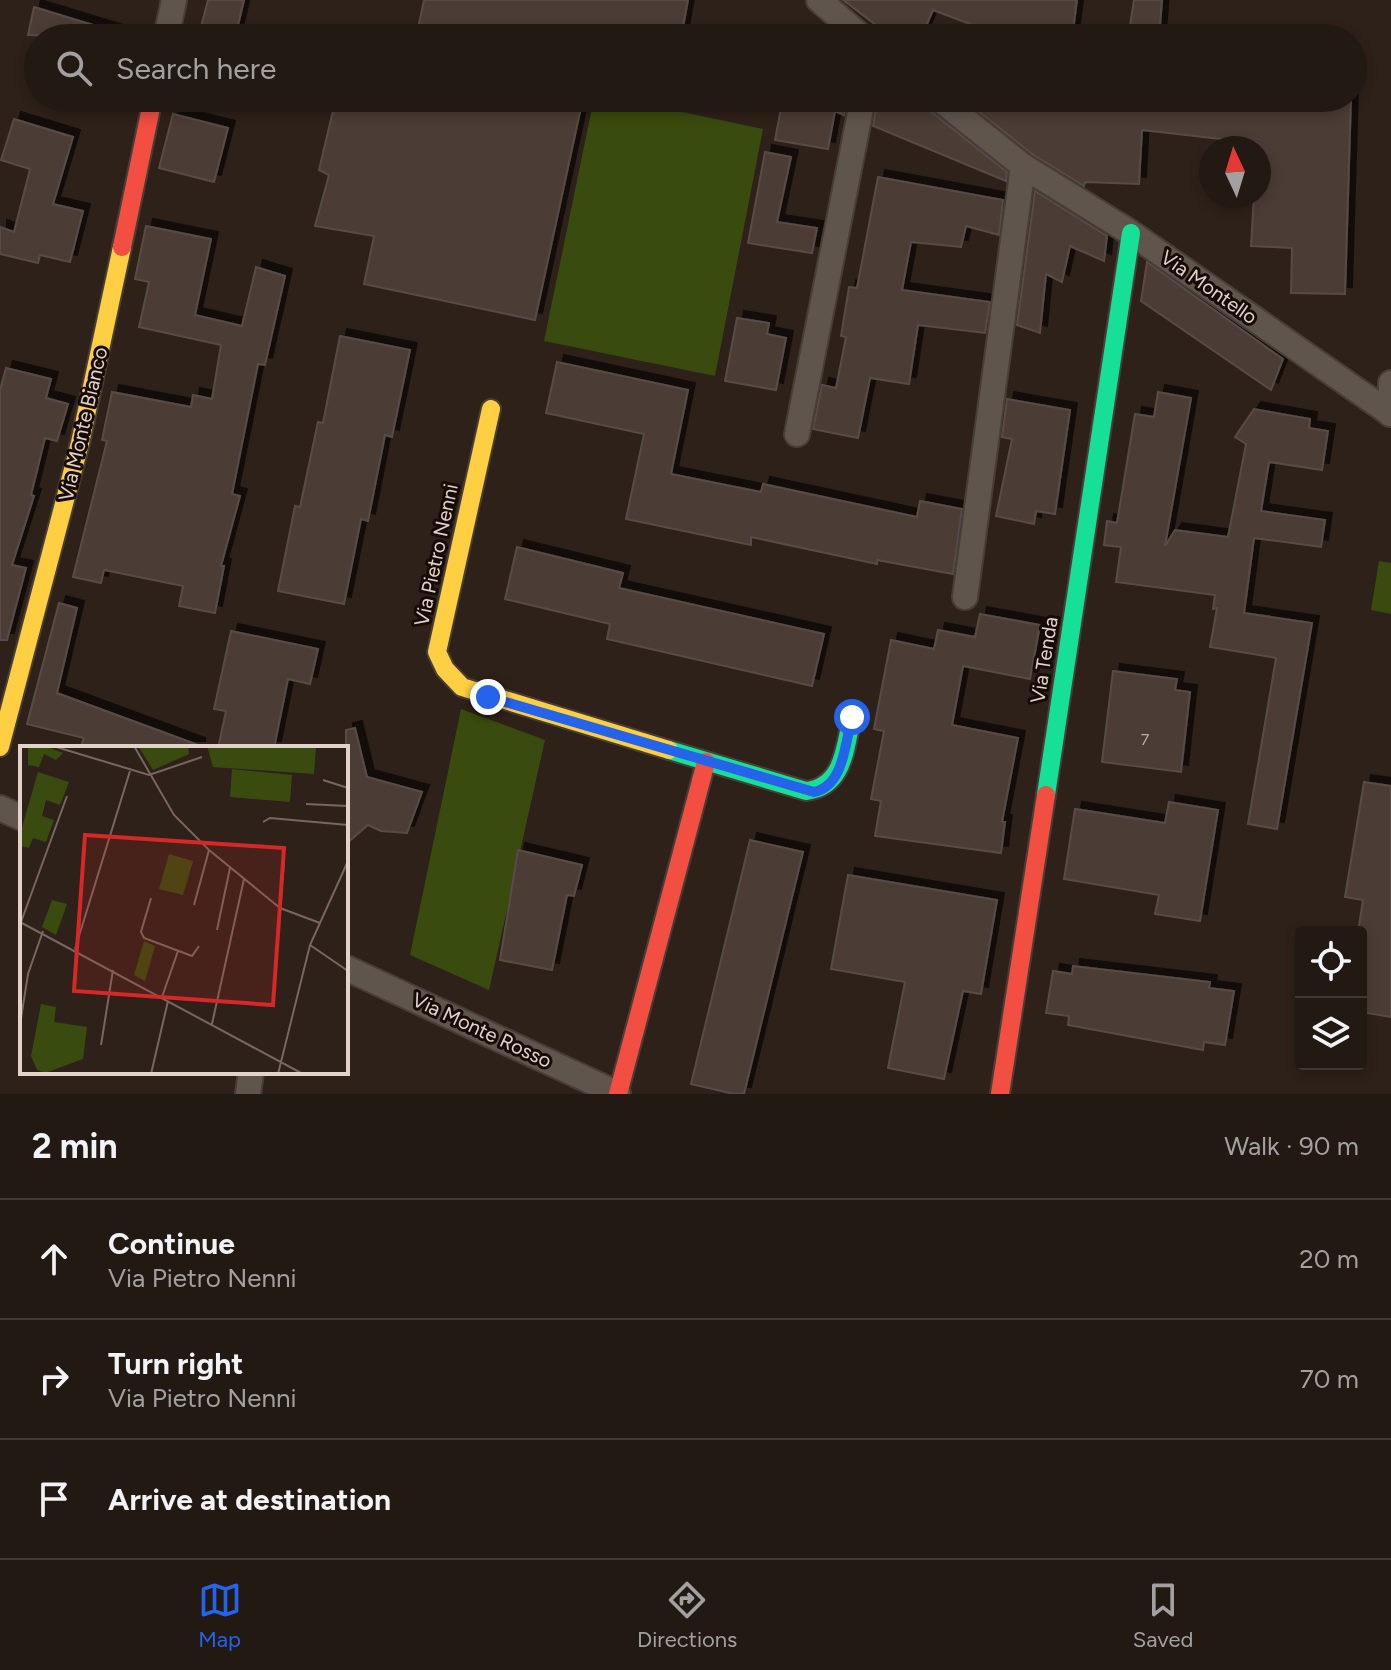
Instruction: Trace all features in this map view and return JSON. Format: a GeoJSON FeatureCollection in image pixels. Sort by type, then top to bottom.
{"type":"FeatureCollection","features":[{"type":"Feature","properties":{"kind":"street"},"geometry":{"type":"LineString","coordinates":[[169,24],[174,0]]}},
{"type":"Feature","properties":{"kind":"street"},"geometry":{"type":"LineString","coordinates":[[819,0],[847,24]]}},
{"type":"Feature","properties":{"kind":"street","name":"Via Monte Bianco"},"geometry":{"type":"LineString","coordinates":[[0,747],[80,443],[150,112]]}},
{"type":"Feature","properties":{"kind":"street"},"geometry":{"type":"LineString","coordinates":[[797,434],[860,112]]}},
{"type":"Feature","properties":{"kind":"street","name":"Via Montello"},"geometry":{"type":"LineString","coordinates":[[956,112],[1023,166],[1131,233],[1391,414]]}},
{"type":"Feature","properties":{"kind":"street"},"geometry":{"type":"LineString","coordinates":[[965,597],[1023,166]]}},
{"type":"Feature","properties":{"kind":"street","name":"Via Tenda"},"geometry":{"type":"LineString","coordinates":[[1000,1094],[1131,233]]}},
{"type":"Feature","properties":{"kind":"street"},"geometry":{"type":"LineString","coordinates":[[1391,383],[1391,414]]}},
{"type":"Feature","properties":{"kind":"street","name":"Via Pietro Nenni"},"geometry":{"type":"LineString","coordinates":[[491,409],[437,652],[445,669],[462,687],[806,791],[823,790],[835,779],[852,717]]}},
{"type":"Feature","properties":{"kind":"street"},"geometry":{"type":"LineString","coordinates":[[618,1094],[706,762]]}},
{"type":"Feature","properties":{"kind":"street"},"geometry":{"type":"LineString","coordinates":[[0,808],[20,817]]}},
{"type":"Feature","properties":{"kind":"street","name":"Via Monte Rosso"},"geometry":{"type":"LineString","coordinates":[[348,969],[618,1094]]}},
{"type":"Feature","properties":{"kind":"street"},"geometry":{"type":"LineString","coordinates":[[248,1094],[251,1074]]}},
{"type":"Feature","properties":{"kind":"green space"},"geometry":{"type":"Polygon","coordinates":[[[591,112],[682,112],[763,129],[715,376],[544,341],[591,112]]]}},
{"type":"Feature","properties":{"kind":"green space"},"geometry":{"type":"Polygon","coordinates":[[[1379,561],[1391,563],[1391,614],[1371,610],[1379,561]]]}},
{"type":"Feature","properties":{"kind":"green space"},"geometry":{"type":"Polygon","coordinates":[[[461,709],[545,740],[489,990],[410,955],[461,709]]]}},
{"type":"Feature","properties":{"kind":"building"},"geometry":{"type":"Polygon","coordinates":[[[208,0],[244,0],[238,24],[202,24],[208,0]]]}},
{"type":"Feature","properties":{"kind":"building"},"geometry":{"type":"Polygon","coordinates":[[[424,0],[688,0],[684,24],[419,24],[424,0]]]}},
{"type":"Feature","properties":{"kind":"building"},"geometry":{"type":"Polygon","coordinates":[[[843,0],[1077,0],[1074,24],[970,24],[933,10],[927,24],[875,24],[843,0]]]}},
{"type":"Feature","properties":{"kind":"building"},"geometry":{"type":"Polygon","coordinates":[[[1134,0],[1162,0],[1160,24],[1130,24],[1134,0]]]}},
{"type":"Feature","properties":{"kind":"building"},"geometry":{"type":"Polygon","coordinates":[[[34,7],[90,24],[30,24],[34,7]]]}},
{"type":"Feature","properties":{"kind":"building"},"geometry":{"type":"Polygon","coordinates":[[[333,112],[580,112],[535,320],[364,284],[374,236],[315,226],[329,175],[319,170],[333,112]]]}},
{"type":"Feature","properties":{"kind":"building"},"geometry":{"type":"Polygon","coordinates":[[[780,112],[835,112],[828,149],[775,140],[780,112]]]}},
{"type":"Feature","properties":{"kind":"building"},"geometry":{"type":"Polygon","coordinates":[[[876,112],[932,112],[1007,172],[1006,181],[873,126],[876,112]]]}},
{"type":"Feature","properties":{"kind":"building"},"geometry":{"type":"Polygon","coordinates":[[[980,112],[1351,112],[1345,294],[1291,293],[1292,248],[1251,246],[1253,208],[1271,208],[1271,136],[1199,136],[1142,130],[1139,184],[1085,182],[1084,186],[1032,154],[980,112]]]}},
{"type":"Feature","properties":{"kind":"building"},"geometry":{"type":"Polygon","coordinates":[[[173,114],[228,128],[214,182],[159,168],[173,114]]]}},
{"type":"Feature","properties":{"kind":"building"},"geometry":{"type":"Polygon","coordinates":[[[14,119],[73,137],[53,204],[83,211],[70,262],[40,255],[38,263],[0,254],[0,227],[14,232],[30,169],[1,160],[14,119]]]}},
{"type":"Feature","properties":{"kind":"building"},"geometry":{"type":"Polygon","coordinates":[[[765,152],[791,157],[777,222],[817,228],[812,253],[748,243],[765,152]]]}},
{"type":"Feature","properties":{"kind":"building"},"geometry":{"type":"Polygon","coordinates":[[[878,177],[1003,200],[999,235],[966,226],[961,247],[911,242],[902,290],[990,302],[985,333],[918,325],[909,384],[870,378],[858,438],[813,429],[822,385],[836,388],[846,337],[841,336],[849,287],[857,288],[878,177]]]}},
{"type":"Feature","properties":{"kind":"building"},"geometry":{"type":"Polygon","coordinates":[[[1035,191],[1107,236],[1104,261],[1070,246],[1062,282],[1046,274],[1040,333],[1017,325],[1035,191]]]}},
{"type":"Feature","properties":{"kind":"building"},"geometry":{"type":"Polygon","coordinates":[[[146,226],[211,239],[195,315],[242,326],[256,267],[285,276],[265,365],[258,364],[232,494],[240,496],[221,566],[224,566],[215,613],[179,606],[183,586],[104,570],[101,583],[73,577],[107,441],[102,440],[112,392],[191,407],[193,395],[212,399],[221,345],[139,327],[149,282],[135,279],[146,226]]]}},
{"type":"Feature","properties":{"kind":"building"},"geometry":{"type":"Polygon","coordinates":[[[1147,262],[1283,359],[1271,390],[1141,301],[1147,262]]]}},
{"type":"Feature","properties":{"kind":"building"},"geometry":{"type":"Polygon","coordinates":[[[737,318],[769,323],[767,334],[786,338],[776,390],[725,381],[737,318]]]}},
{"type":"Feature","properties":{"kind":"building"},"geometry":{"type":"Polygon","coordinates":[[[340,336],[410,350],[392,437],[385,435],[368,521],[361,519],[344,604],[278,591],[295,506],[300,507],[318,422],[323,423],[340,336]]]}},
{"type":"Feature","properties":{"kind":"building"},"geometry":{"type":"Polygon","coordinates":[[[557,362],[688,390],[671,474],[761,492],[763,484],[917,517],[920,501],[962,509],[953,574],[877,560],[877,564],[751,537],[751,545],[626,519],[644,434],[546,413],[557,362]]]}},
{"type":"Feature","properties":{"kind":"building"},"geometry":{"type":"Polygon","coordinates":[[[6,368],[51,379],[46,398],[68,404],[57,441],[45,438],[31,495],[34,496],[12,565],[26,568],[7,640],[0,640],[0,390],[6,368]]]}},
{"type":"Feature","properties":{"kind":"building"},"geometry":{"type":"Polygon","coordinates":[[[1158,392],[1191,398],[1165,546],[1175,530],[1228,537],[1246,444],[1235,437],[1254,409],[1310,419],[1309,428],[1328,431],[1322,470],[1269,462],[1261,511],[1325,520],[1321,547],[1254,538],[1244,613],[1312,623],[1277,829],[1248,824],[1276,658],[1210,647],[1217,608],[1213,609],[1215,595],[1116,582],[1121,547],[1104,545],[1107,521],[1117,523],[1135,414],[1154,417],[1158,392]]]}},
{"type":"Feature","properties":{"kind":"building"},"geometry":{"type":"Polygon","coordinates":[[[1007,399],[1070,410],[1055,514],[1036,511],[1034,524],[996,516],[1012,439],[1002,437],[1007,399]]]}},
{"type":"Feature","properties":{"kind":"building"},"geometry":{"type":"Polygon","coordinates":[[[517,547],[623,573],[619,588],[824,634],[812,686],[607,639],[610,624],[505,599],[517,547]]]}},
{"type":"Feature","properties":{"kind":"building"},"geometry":{"type":"Polygon","coordinates":[[[59,603],[77,608],[57,693],[198,746],[81,746],[84,738],[27,724],[59,603]]]}},
{"type":"Feature","properties":{"kind":"building"},"geometry":{"type":"Polygon","coordinates":[[[980,614],[1040,625],[1030,679],[963,666],[952,725],[1018,738],[1002,822],[1005,822],[1001,853],[875,836],[881,801],[871,799],[884,731],[874,729],[891,640],[934,649],[938,630],[975,637],[980,614]]]}},
{"type":"Feature","properties":{"kind":"building"},"geometry":{"type":"Polygon","coordinates":[[[231,631],[318,649],[310,684],[288,679],[274,746],[218,746],[226,711],[214,709],[231,631]]]}},
{"type":"Feature","properties":{"kind":"building"},"geometry":{"type":"Polygon","coordinates":[[[1113,671],[1177,679],[1175,690],[1190,692],[1181,772],[1102,762],[1113,671]]]}},
{"type":"Feature","properties":{"kind":"building"},"geometry":{"type":"Polygon","coordinates":[[[355,728],[367,777],[422,792],[407,833],[381,831],[368,825],[348,842],[346,730],[355,728]]]}},
{"type":"Feature","properties":{"kind":"building"},"geometry":{"type":"Polygon","coordinates":[[[1364,782],[1391,786],[1391,1017],[1367,1013],[1367,926],[1359,926],[1363,900],[1345,897],[1364,782]]]}},
{"type":"Feature","properties":{"kind":"building"},"geometry":{"type":"Polygon","coordinates":[[[1169,802],[1218,810],[1200,921],[1155,914],[1159,895],[1064,879],[1075,809],[1165,823],[1169,802]]]}},
{"type":"Feature","properties":{"kind":"building"},"geometry":{"type":"Polygon","coordinates":[[[750,840],[803,852],[744,1094],[734,1094],[691,1084],[750,840]]]}},
{"type":"Feature","properties":{"kind":"building"},"geometry":{"type":"Polygon","coordinates":[[[518,850],[582,865],[574,896],[567,895],[552,970],[500,960],[518,850]]]}},
{"type":"Feature","properties":{"kind":"building"},"geometry":{"type":"Polygon","coordinates":[[[848,875],[997,900],[981,994],[963,991],[944,1079],[888,1068],[905,982],[831,969],[848,875]]]}},
{"type":"Feature","properties":{"kind":"building"},"geometry":{"type":"Polygon","coordinates":[[[1073,966],[1210,982],[1209,988],[1234,991],[1225,1045],[1204,1042],[1203,1050],[1068,1025],[1069,1016],[1046,1013],[1053,971],[1072,974],[1073,966]]]}},
{"type":"Feature","properties":{"kind":"traffic: fast"},"geometry":{"type":"LineString","coordinates":[[1046,795],[1131,233]]}},
{"type":"Feature","properties":{"kind":"traffic: fast"},"geometry":{"type":"LineString","coordinates":[[669,750],[806,791],[819,788],[835,774],[841,764],[852,717]]}},
{"type":"Feature","properties":{"kind":"traffic: slow"},"geometry":{"type":"LineString","coordinates":[[0,747],[80,443],[122,247]]}},
{"type":"Feature","properties":{"kind":"traffic: slow"},"geometry":{"type":"LineString","coordinates":[[491,409],[437,652],[445,669],[462,687],[669,750]]}},
{"type":"Feature","properties":{"kind":"traffic: jam"},"geometry":{"type":"LineString","coordinates":[[122,247],[150,112]]}},
{"type":"Feature","properties":{"kind":"traffic: jam"},"geometry":{"type":"LineString","coordinates":[[618,1094],[706,762]]}},
{"type":"Feature","properties":{"kind":"traffic: jam"},"geometry":{"type":"LineString","coordinates":[[1000,1094],[1046,795]]}},
{"type":"Feature","properties":{"kind":"route"},"geometry":{"type":"LineString","coordinates":[[488,697],[814,792],[823,790],[835,779],[852,717]]}}]}
